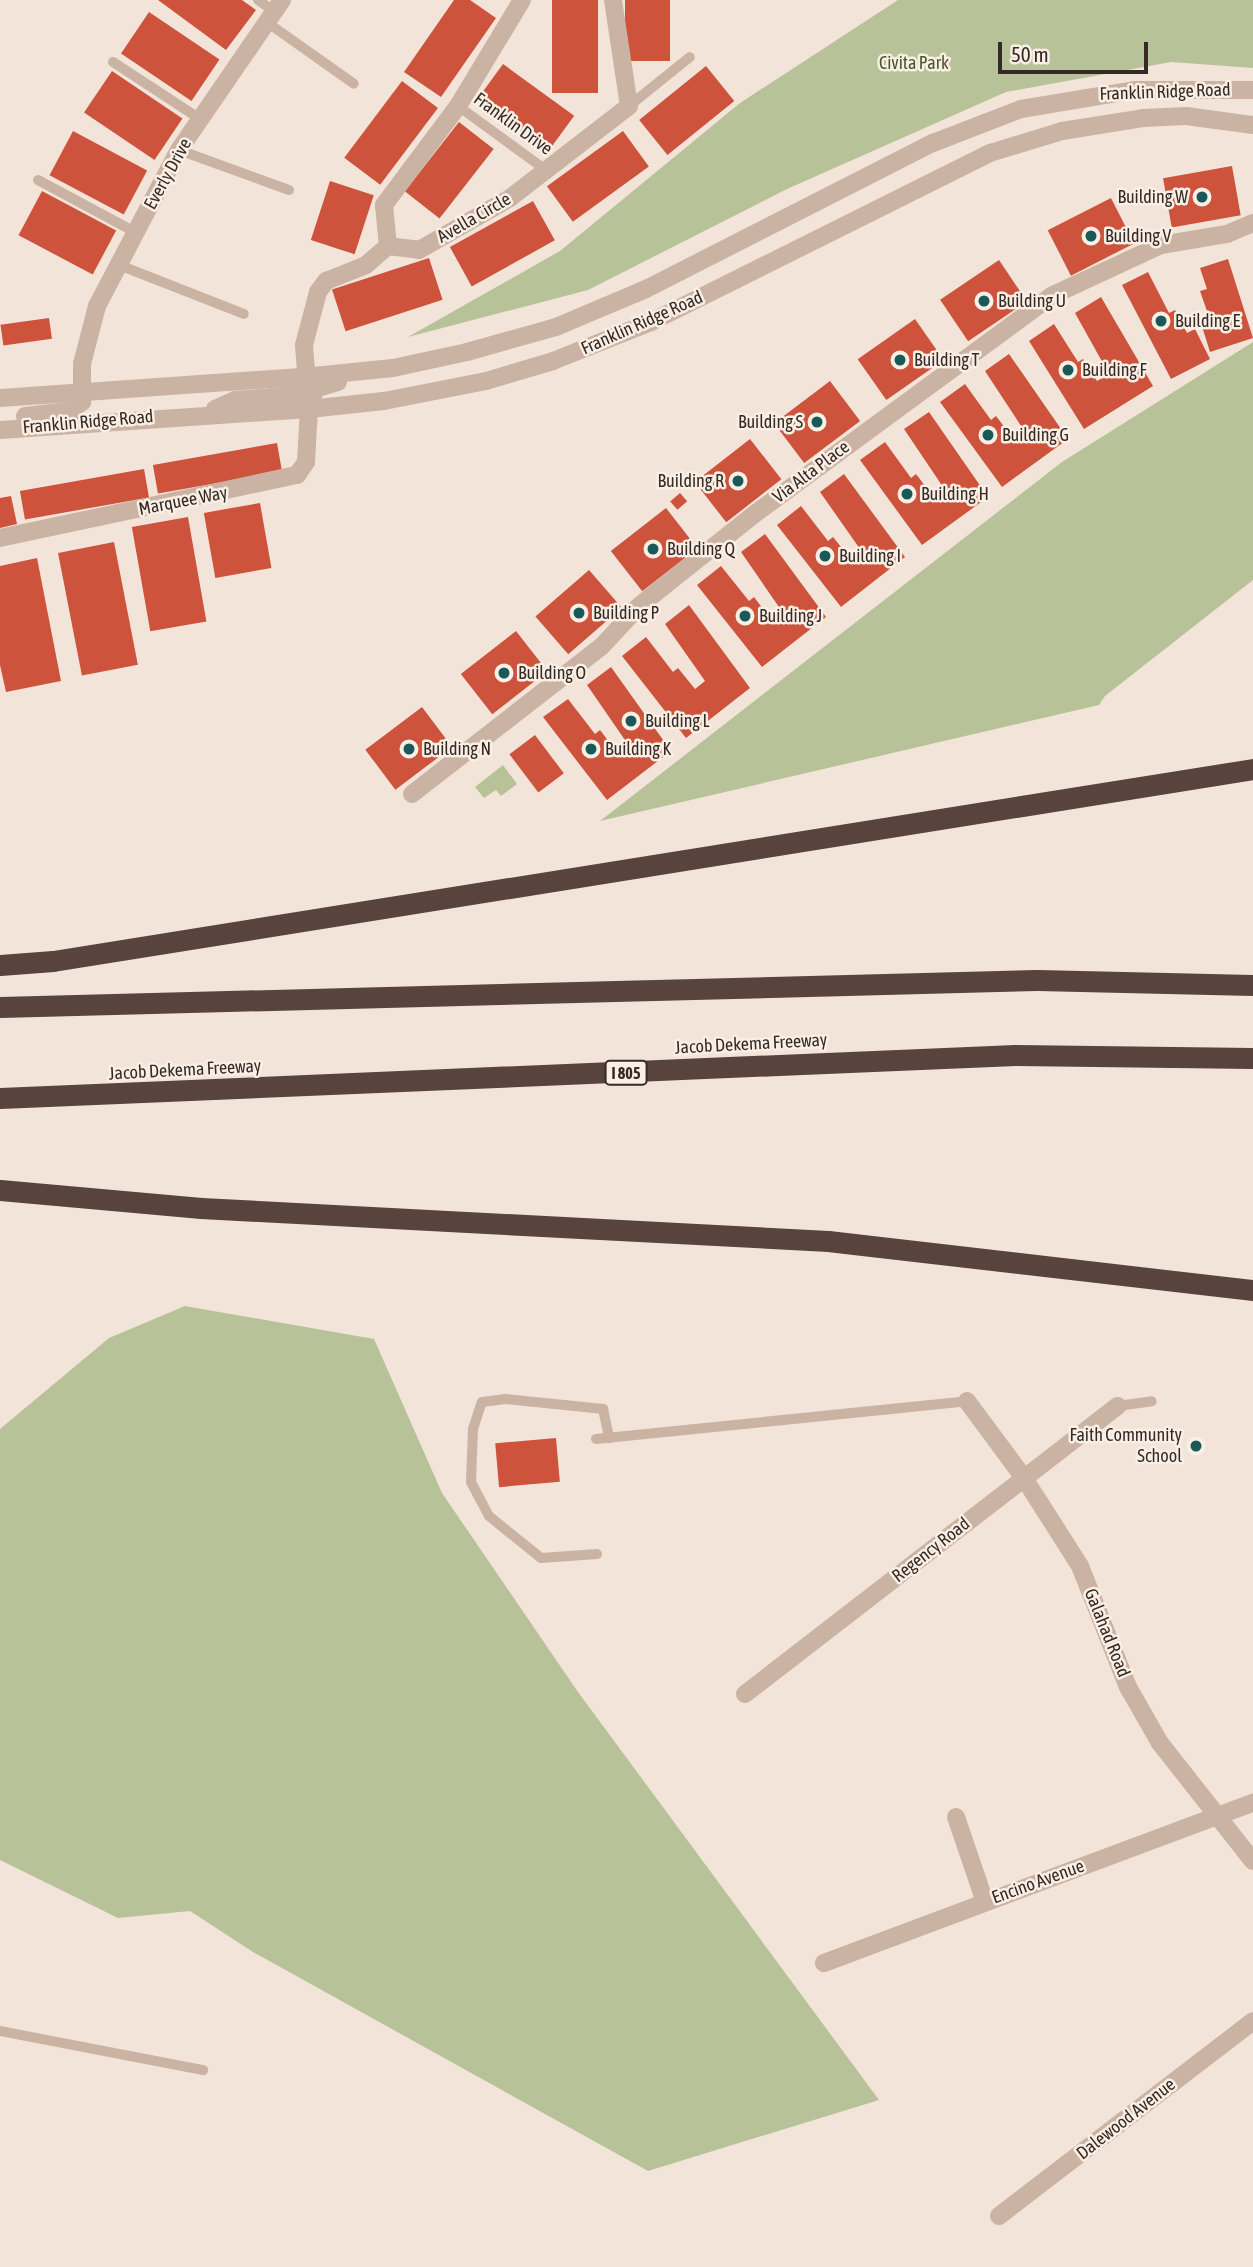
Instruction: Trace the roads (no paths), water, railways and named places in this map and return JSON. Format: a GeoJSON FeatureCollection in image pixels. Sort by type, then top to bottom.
{"type":"FeatureCollection","features":[{"type":"Feature","properties":{"kind":"highway"},"geometry":{"type":"LineString","coordinates":[[0,965],[1253,769]]}},
{"type":"Feature","properties":{"kind":"highway"},"geometry":{"type":"LineString","coordinates":[[0,1007],[1037,980],[1253,985]]}},
{"type":"Feature","properties":{"kind":"highway","name":"Jacob Dekema Freeway"},"geometry":{"type":"LineString","coordinates":[[0,1098],[1015,1055],[1253,1058]]}},
{"type":"Feature","properties":{"kind":"highway"},"geometry":{"type":"LineString","coordinates":[[0,1190],[201,1208],[828,1241],[1253,1290]]}},
{"type":"Feature","properties":{"kind":"street"},"geometry":{"type":"LineString","coordinates":[[388,246],[384,205],[458,106],[522,0]]}},
{"type":"Feature","properties":{"kind":"street"},"geometry":{"type":"LineString","coordinates":[[613,0],[629,106]]}},
{"type":"Feature","properties":{"kind":"street","name":"Everly Drive"},"geometry":{"type":"LineString","coordinates":[[86,392],[82,364],[97,306],[179,150],[275,11]]}},
{"type":"Feature","properties":{"kind":"street","name":"Franklin Ridge Road"},"geometry":{"type":"LineString","coordinates":[[0,398],[307,377],[393,368],[515,340],[597,311],[933,143],[1021,108],[1134,90],[1253,90]]}},
{"type":"Feature","properties":{"kind":"street","name":"Avella Circle"},"geometry":{"type":"LineString","coordinates":[[388,246],[419,250],[547,171],[629,106]]}},
{"type":"Feature","properties":{"kind":"street","name":"Franklin Ridge Road"},"geometry":{"type":"LineString","coordinates":[[0,428],[309,409],[461,387],[606,342],[956,168],[1049,135],[1101,123],[1186,116],[1253,125]]}},
{"type":"Feature","properties":{"kind":"street","name":"Via Alta Place"},"geometry":{"type":"LineString","coordinates":[[412,794],[602,646],[639,606],[756,513],[1051,296],[1161,245],[1227,234],[1253,223]]}},
{"type":"Feature","properties":{"kind":"street","name":"Marquee Way"},"geometry":{"type":"LineString","coordinates":[[0,538],[289,479],[306,462],[309,409],[304,345],[318,292],[326,281],[366,265],[388,246]]}},
{"type":"Feature","properties":{"kind":"street"},"geometry":{"type":"LineString","coordinates":[[309,409],[315,389],[325,384],[382,376],[393,368]]}},
{"type":"Feature","properties":{"kind":"street"},"geometry":{"type":"LineString","coordinates":[[207,414],[235,400],[296,395],[307,377]]}},
{"type":"Feature","properties":{"kind":"street"},"geometry":{"type":"LineString","coordinates":[[0,428],[8,418],[69,411],[82,402],[86,392]]}},
{"type":"Feature","properties":{"kind":"street","name":"Galahad Road"},"geometry":{"type":"LineString","coordinates":[[967,1401],[1024,1478],[1080,1566],[1128,1687],[1160,1743],[1253,1861]]}},
{"type":"Feature","properties":{"kind":"street","name":"Regency Road"},"geometry":{"type":"LineString","coordinates":[[745,1694],[1118,1406]]}},
{"type":"Feature","properties":{"kind":"street","name":"Encino Avenue"},"geometry":{"type":"LineString","coordinates":[[824,1963],[1253,1803]]}},
{"type":"Feature","properties":{"kind":"street"},"geometry":{"type":"LineString","coordinates":[[956,1817],[985,1902]]}},
{"type":"Feature","properties":{"kind":"street","name":"Dalewood Avenue"},"geometry":{"type":"LineString","coordinates":[[999,2217],[1253,2021]]}},
{"type":"Feature","properties":{"kind":"lane"},"geometry":{"type":"LineString","coordinates":[[258,0],[275,11],[354,84]]}},
{"type":"Feature","properties":{"kind":"lane"},"geometry":{"type":"LineString","coordinates":[[629,106],[690,57]]}},
{"type":"Feature","properties":{"kind":"lane"},"geometry":{"type":"LineString","coordinates":[[113,62],[201,119]]}},
{"type":"Feature","properties":{"kind":"lane","name":"Franklin Drive"},"geometry":{"type":"LineString","coordinates":[[458,106],[547,171]]}},
{"type":"Feature","properties":{"kind":"lane"},"geometry":{"type":"LineString","coordinates":[[179,150],[289,190]]}},
{"type":"Feature","properties":{"kind":"lane"},"geometry":{"type":"LineString","coordinates":[[38,180],[135,232]]}},
{"type":"Feature","properties":{"kind":"lane"},"geometry":{"type":"LineString","coordinates":[[119,265],[244,314]]}},
{"type":"Feature","properties":{"kind":"lane"},"geometry":{"type":"LineString","coordinates":[[597,1553],[541,1558],[489,1516],[471,1482],[472,1429],[482,1402],[506,1399],[603,1409],[609,1438]]}},
{"type":"Feature","properties":{"kind":"lane"},"geometry":{"type":"LineString","coordinates":[[596,1439],[967,1401]]}},
{"type":"Feature","properties":{"kind":"lane"},"geometry":{"type":"LineString","coordinates":[[1118,1406],[1152,1401]]}},
{"type":"Feature","properties":{"kind":"lane"},"geometry":{"type":"LineString","coordinates":[[0,2031],[203,2070]]}},
{"type":"Feature","properties":{"kind":"place","name":"Building W"},"geometry":{"type":"Point","coordinates":[1202,197]}},
{"type":"Feature","properties":{"kind":"place","name":"Building V"},"geometry":{"type":"Point","coordinates":[1091,236]}},
{"type":"Feature","properties":{"kind":"place","name":"Building U"},"geometry":{"type":"Point","coordinates":[984,301]}},
{"type":"Feature","properties":{"kind":"place","name":"Building E"},"geometry":{"type":"Point","coordinates":[1161,321]}},
{"type":"Feature","properties":{"kind":"place","name":"Building T"},"geometry":{"type":"Point","coordinates":[900,360]}},
{"type":"Feature","properties":{"kind":"place","name":"Building F"},"geometry":{"type":"Point","coordinates":[1068,370]}},
{"type":"Feature","properties":{"kind":"place","name":"Building S"},"geometry":{"type":"Point","coordinates":[817,422]}},
{"type":"Feature","properties":{"kind":"place","name":"Building G"},"geometry":{"type":"Point","coordinates":[988,435]}},
{"type":"Feature","properties":{"kind":"place","name":"Building R"},"geometry":{"type":"Point","coordinates":[738,481]}},
{"type":"Feature","properties":{"kind":"place","name":"Building H"},"geometry":{"type":"Point","coordinates":[907,494]}},
{"type":"Feature","properties":{"kind":"place","name":"Building Q"},"geometry":{"type":"Point","coordinates":[653,549]}},
{"type":"Feature","properties":{"kind":"place","name":"Building I"},"geometry":{"type":"Point","coordinates":[825,556]}},
{"type":"Feature","properties":{"kind":"place","name":"Building P"},"geometry":{"type":"Point","coordinates":[579,613]}},
{"type":"Feature","properties":{"kind":"place","name":"Building J"},"geometry":{"type":"Point","coordinates":[745,616]}},
{"type":"Feature","properties":{"kind":"place","name":"Building O"},"geometry":{"type":"Point","coordinates":[504,673]}},
{"type":"Feature","properties":{"kind":"place","name":"Building L"},"geometry":{"type":"Point","coordinates":[631,721]}},
{"type":"Feature","properties":{"kind":"place","name":"Building N"},"geometry":{"type":"Point","coordinates":[409,749]}},
{"type":"Feature","properties":{"kind":"place","name":"Building K"},"geometry":{"type":"Point","coordinates":[591,749]}},
{"type":"Feature","properties":{"kind":"place","name":"Faith Community School"},"geometry":{"type":"Point","coordinates":[1196,1446]}},
{"type":"Feature","properties":{"kind":"park label","name":"Civita Park"},"geometry":{"type":"Point","coordinates":[914,63]}}]}
